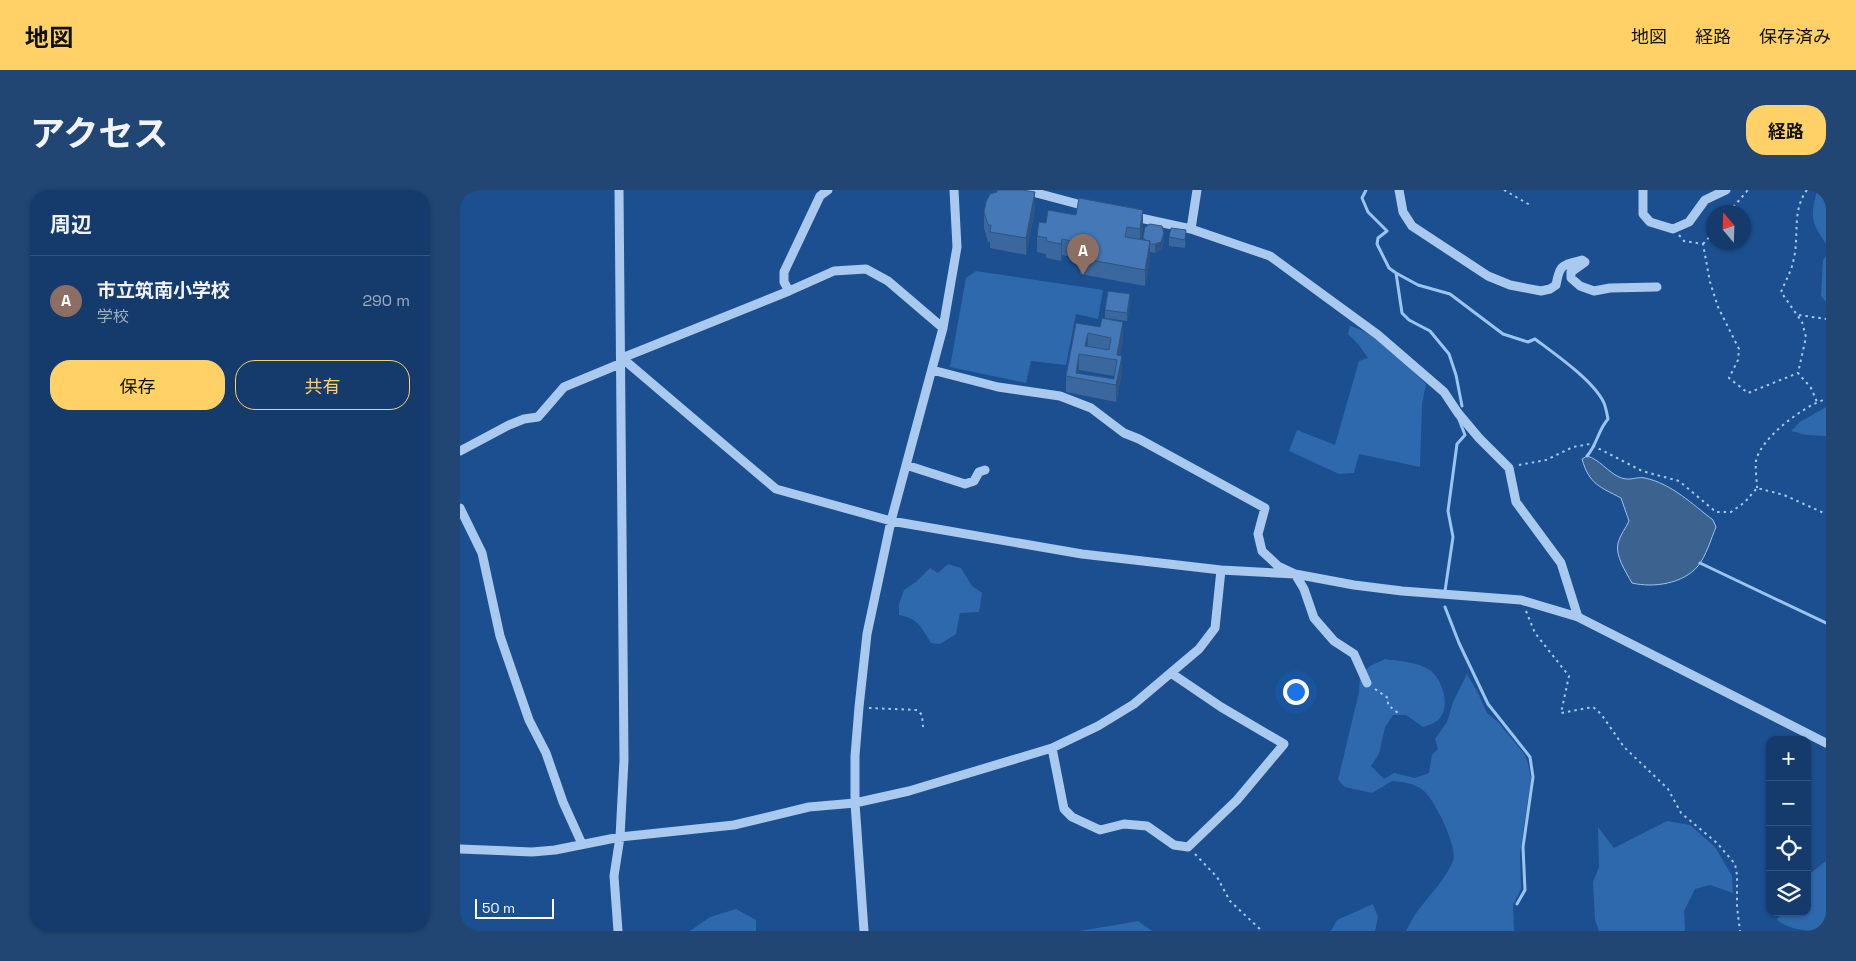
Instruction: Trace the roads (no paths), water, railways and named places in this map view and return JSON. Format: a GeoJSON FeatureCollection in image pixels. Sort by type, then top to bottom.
{"type":"FeatureCollection","features":[{"type":"Feature","properties":{"kind":"street"},"geometry":{"type":"LineString","coordinates":[[618,931],[614,876],[620,837],[624,760],[620,190]]}},
{"type":"Feature","properties":{"kind":"street"},"geometry":{"type":"LineString","coordinates":[[789,291],[784,282],[784,272],[820,196],[828,190]]}},
{"type":"Feature","properties":{"kind":"street"},"geometry":{"type":"LineString","coordinates":[[864,931],[855,803],[855,756],[867,634],[891,522],[943,328],[957,247],[954,190]]}},
{"type":"Feature","properties":{"kind":"street"},"geometry":{"type":"LineString","coordinates":[[1025,190],[1097,209]]}},
{"type":"Feature","properties":{"kind":"street"},"geometry":{"type":"LineString","coordinates":[[1191,229],[1197,190]]}},
{"type":"Feature","properties":{"kind":"street"},"geometry":{"type":"LineString","coordinates":[[1399,190],[1403,212],[1412,226],[1488,276],[1510,285],[1540,291],[1550,288],[1556,285],[1558,271],[1563,266],[1582,260],[1585,262],[1571,272],[1571,278],[1580,286],[1594,291],[1610,288],[1657,287]]}},
{"type":"Feature","properties":{"kind":"street"},"geometry":{"type":"LineString","coordinates":[[1643,190],[1643,214],[1650,222],[1673,229],[1689,222],[1705,200],[1726,190]]}},
{"type":"Feature","properties":{"kind":"street"},"geometry":{"type":"LineString","coordinates":[[1125,215],[1191,229],[1270,256],[1378,335],[1444,392],[1458,413],[1479,438],[1509,468],[1516,502],[1561,563],[1578,617]]}},
{"type":"Feature","properties":{"kind":"street"},"geometry":{"type":"LineString","coordinates":[[460,451],[524,419],[538,417],[564,388],[622,361],[834,271],[866,269],[888,281],[943,328]]}},
{"type":"Feature","properties":{"kind":"street"},"geometry":{"type":"LineString","coordinates":[[622,361],[776,489],[891,522],[1082,554],[1220,570],[1295,574],[1354,586],[1402,592],[1521,600],[1578,617],[1826,743]]}},
{"type":"Feature","properties":{"kind":"street"},"geometry":{"type":"LineString","coordinates":[[932,370],[998,387],[1060,396],[1091,408],[1124,433],[1139,439],[1265,508],[1258,534],[1262,551],[1278,566],[1295,574],[1304,589],[1314,618],[1334,641],[1354,654],[1367,683]]}},
{"type":"Feature","properties":{"kind":"street"},"geometry":{"type":"LineString","coordinates":[[906,465],[965,484],[974,481],[979,472],[985,470]]}},
{"type":"Feature","properties":{"kind":"street"},"geometry":{"type":"LineString","coordinates":[[460,508],[482,554],[500,636],[529,720],[546,753],[563,802],[582,844]]}},
{"type":"Feature","properties":{"kind":"street"},"geometry":{"type":"LineString","coordinates":[[460,849],[532,852],[554,850],[620,837],[734,826],[809,807],[855,803],[909,791],[1052,748],[1098,726],[1134,704],[1198,649],[1215,628],[1220,570]]}},
{"type":"Feature","properties":{"kind":"street"},"geometry":{"type":"LineString","coordinates":[[1052,748],[1064,809],[1072,817],[1100,830],[1124,824],[1147,826],[1174,844],[1188,847],[1237,800],[1284,744],[1171,673]]}},
{"type":"Feature","properties":{"kind":"waterway"},"geometry":{"type":"LineString","coordinates":[[1366,190],[1362,198],[1368,212],[1387,231],[1378,238],[1377,244],[1389,268],[1418,285],[1450,294],[1503,334],[1528,342],[1535,339],[1573,368],[1592,386],[1604,403],[1608,419],[1587,456]]}},
{"type":"Feature","properties":{"kind":"waterway"},"geometry":{"type":"LineString","coordinates":[[1396,273],[1402,313],[1409,320],[1430,331],[1449,354],[1456,375],[1462,406]]}},
{"type":"Feature","properties":{"kind":"waterway"},"geometry":{"type":"LineString","coordinates":[[1445,591],[1453,537],[1448,511],[1457,444],[1465,435],[1458,417]]}},
{"type":"Feature","properties":{"kind":"waterway"},"geometry":{"type":"LineString","coordinates":[[1700,563],[1826,623]]}},
{"type":"Feature","properties":{"kind":"waterway"},"geometry":{"type":"LineString","coordinates":[[1445,607],[1459,643],[1488,704],[1530,757],[1533,777],[1523,847],[1525,890],[1517,904]]}},
{"type":"Feature","properties":{"kind":"place","name":"市立筑南小学校"},"geometry":{"type":"Point","coordinates":[1083,275]}}]}
